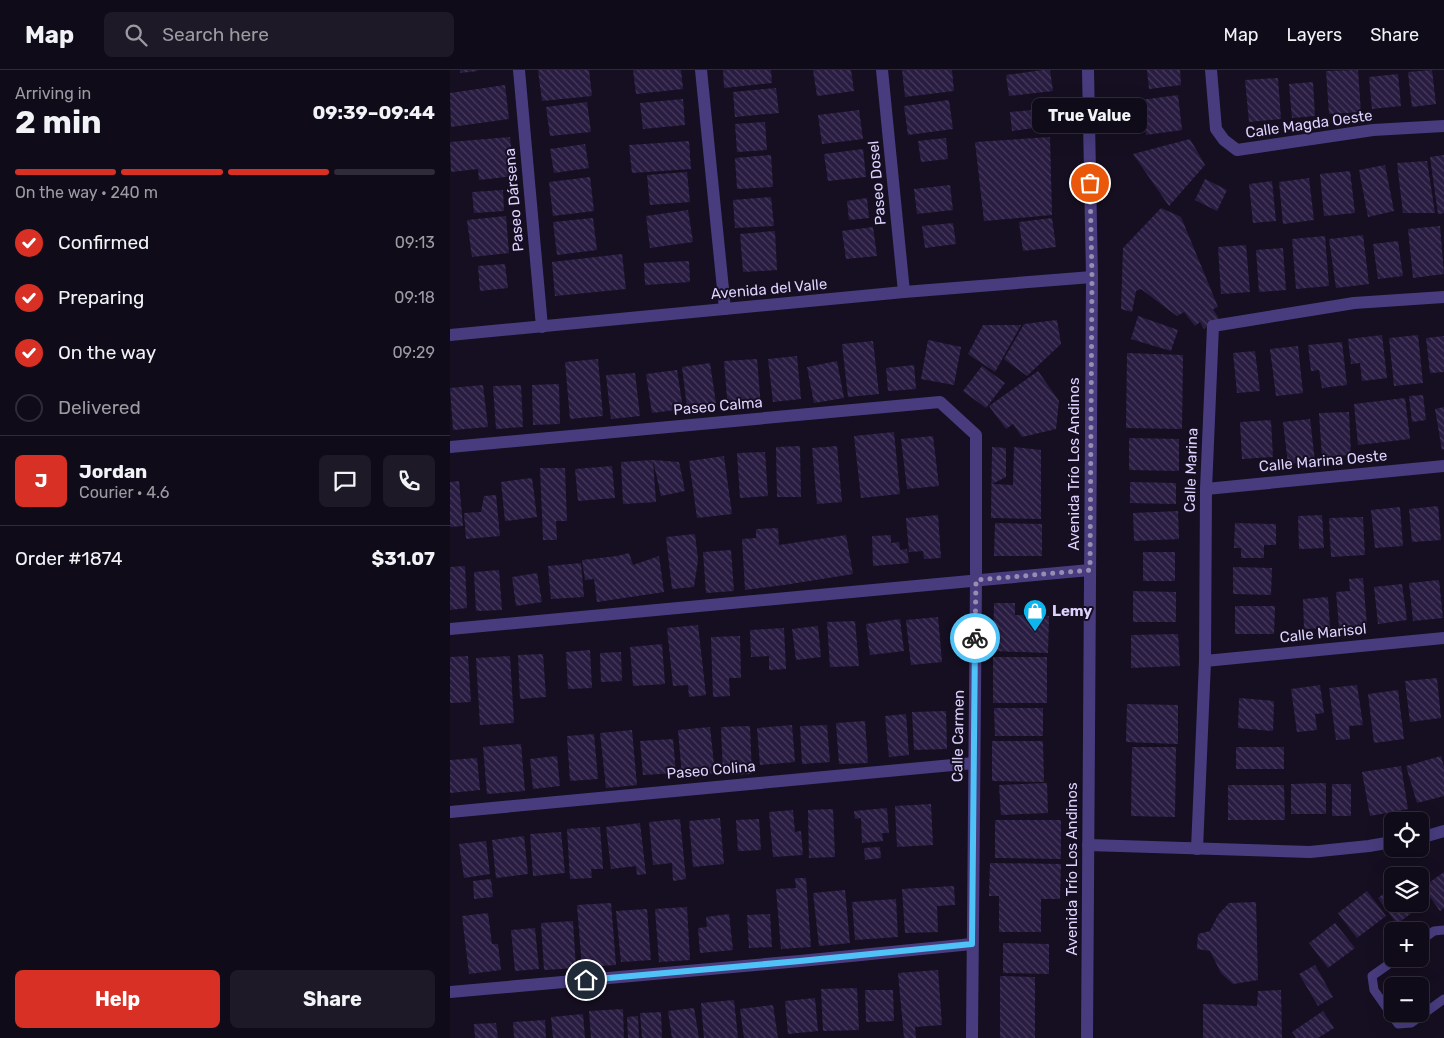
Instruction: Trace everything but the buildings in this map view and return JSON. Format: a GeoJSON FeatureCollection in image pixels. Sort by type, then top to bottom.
{"type":"FeatureCollection","features":[{"type":"Feature","properties":{"kind":"street","name":"Paseo Dársena"},"geometry":{"type":"LineString","coordinates":[[519,70],[542,327]]}},
{"type":"Feature","properties":{"kind":"street"},"geometry":{"type":"LineString","coordinates":[[701,70],[725,309]]}},
{"type":"Feature","properties":{"kind":"street","name":"Paseo Dosel"},"geometry":{"type":"LineString","coordinates":[[882,70],[904,292]]}},
{"type":"Feature","properties":{"kind":"street","name":"Avenida Trío Los Andinos"},"geometry":{"type":"LineString","coordinates":[[1087,1038],[1092,277],[1088,70]]}},
{"type":"Feature","properties":{"kind":"street","name":"Calle Magda Oeste"},"geometry":{"type":"LineString","coordinates":[[1212,70],[1216,129],[1224,140],[1237,150],[1373,130],[1444,126]]}},
{"type":"Feature","properties":{"kind":"street","name":"Avenida del Valle"},"geometry":{"type":"LineString","coordinates":[[450,335],[904,292],[1092,277]]}},
{"type":"Feature","properties":{"kind":"street","name":"Calle Marina"},"geometry":{"type":"LineString","coordinates":[[1196,849],[1205,661],[1206,488],[1213,326],[1354,303],[1444,297]]}},
{"type":"Feature","properties":{"kind":"street","name":"Paseo Calma"},"geometry":{"type":"LineString","coordinates":[[450,447],[940,402],[976,435]]}},
{"type":"Feature","properties":{"kind":"street","name":"Calle Carmen"},"geometry":{"type":"LineString","coordinates":[[972,1038],[976,435]]}},
{"type":"Feature","properties":{"kind":"street","name":"Calle Marina Oeste"},"geometry":{"type":"LineString","coordinates":[[1206,488],[1444,466]]}},
{"type":"Feature","properties":{"kind":"street"},"geometry":{"type":"LineString","coordinates":[[450,629],[1090,570]]}},
{"type":"Feature","properties":{"kind":"street","name":"Calle Marisol"},"geometry":{"type":"LineString","coordinates":[[1205,661],[1444,638]]}},
{"type":"Feature","properties":{"kind":"street","name":"Paseo Colina"},"geometry":{"type":"LineString","coordinates":[[450,812],[974,763]]}},
{"type":"Feature","properties":{"kind":"street"},"geometry":{"type":"LineString","coordinates":[[1429,835],[1444,831]]}},
{"type":"Feature","properties":{"kind":"street"},"geometry":{"type":"LineString","coordinates":[[1088,845],[1310,852],[1384,843]]}},
{"type":"Feature","properties":{"kind":"street"},"geometry":{"type":"LineString","coordinates":[[450,992],[972,944]]}},
{"type":"Feature","properties":{"kind":"lane"},"geometry":{"type":"LineString","coordinates":[[1429,934],[1434,930],[1444,930]]}},
{"type":"Feature","properties":{"kind":"lane"},"geometry":{"type":"LineString","coordinates":[[1385,967],[1372,976],[1374,990],[1398,1024],[1411,1023],[1444,999]]}},
{"type":"Feature","properties":{"kind":"way so far"},"geometry":{"type":"LineString","coordinates":[[975,638],[976,580],[1090,570],[1092,277],[1090,183]]}},
{"type":"Feature","properties":{"kind":"place","name":"True Value"},"geometry":{"type":"Point","coordinates":[1090,183]}},
{"type":"Feature","properties":{"kind":"place","name":"Lemy"},"geometry":{"type":"Point","coordinates":[1035,632]}},
{"type":"Feature","properties":{"kind":"route"},"geometry":{"type":"LineString","coordinates":[[586,980],[972,944],[975,638]]}}]}
